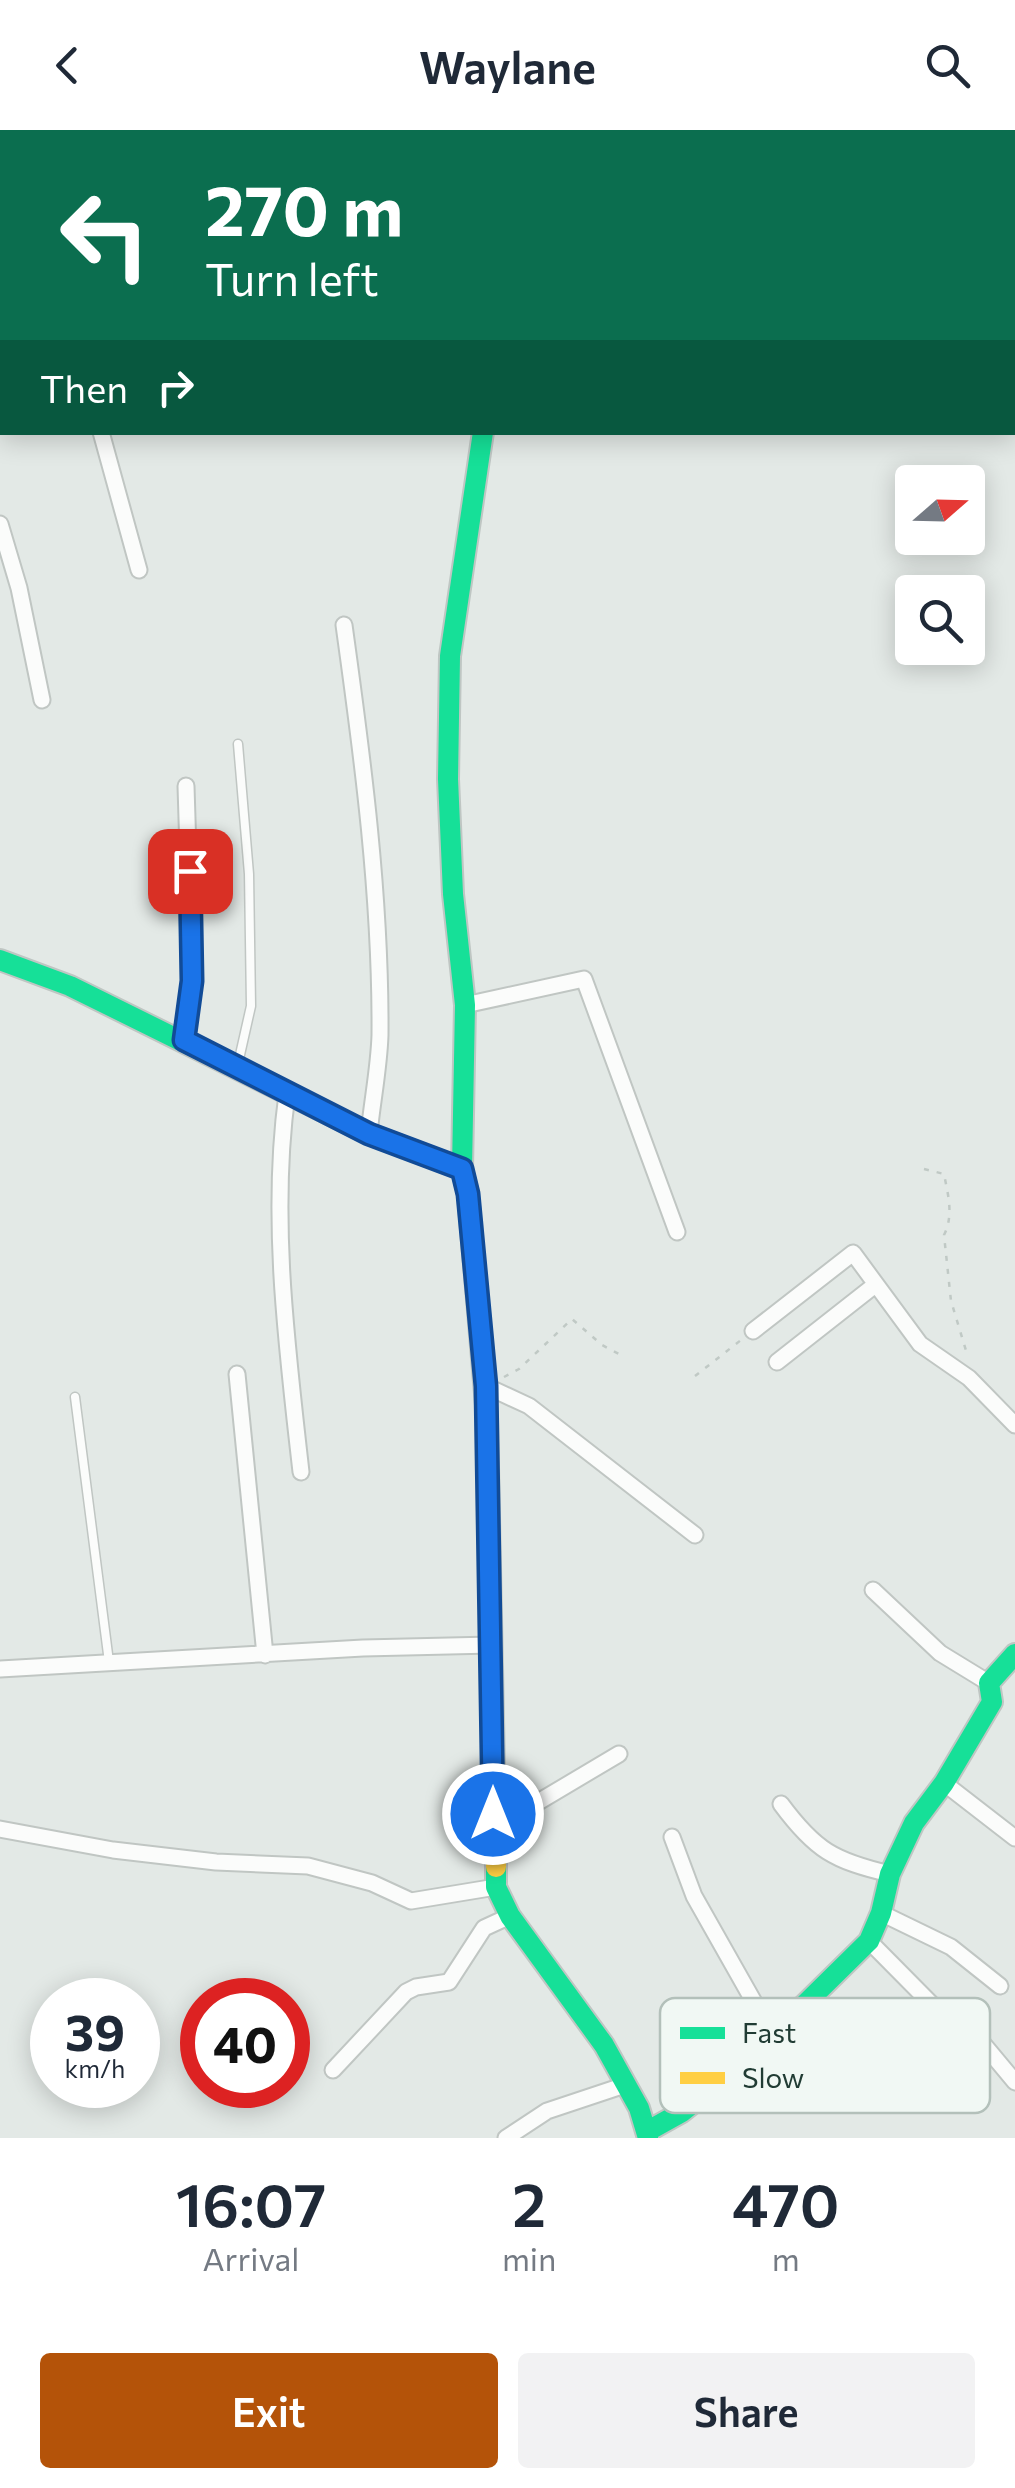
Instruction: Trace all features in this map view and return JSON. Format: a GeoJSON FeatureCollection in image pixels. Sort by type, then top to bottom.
{"type":"FeatureCollection","features":[{"type":"Feature","properties":{"kind":"street"},"geometry":{"type":"LineString","coordinates":[[102,435],[138,570]]}},
{"type":"Feature","properties":{"kind":"street"},"geometry":{"type":"LineString","coordinates":[[482,435],[450,656],[449,798],[465,1005],[462,1169],[468,1194],[486,1386],[496,1887],[510,1916],[604,2045],[648,2135],[681,2113]]}},
{"type":"Feature","properties":{"kind":"street"},"geometry":{"type":"LineString","coordinates":[[0,524],[23,606],[42,700]]}},
{"type":"Feature","properties":{"kind":"street"},"geometry":{"type":"LineString","coordinates":[[344,625],[360,736],[373,876],[380,1038],[369,1134]]}},
{"type":"Feature","properties":{"kind":"street"},"geometry":{"type":"LineString","coordinates":[[184,1040],[192,981],[186,786]]}},
{"type":"Feature","properties":{"kind":"street"},"geometry":{"type":"LineString","coordinates":[[0,960],[70,986],[369,1134],[462,1169]]}},
{"type":"Feature","properties":{"kind":"street"},"geometry":{"type":"LineString","coordinates":[[465,1005],[584,979],[677,1232]]}},
{"type":"Feature","properties":{"kind":"street"},"geometry":{"type":"LineString","coordinates":[[287,1094],[280,1147],[280,1200],[289,1369],[301,1472]]}},
{"type":"Feature","properties":{"kind":"street"},"geometry":{"type":"LineString","coordinates":[[753,1331],[853,1253],[920,1344],[969,1378],[1015,1425]]}},
{"type":"Feature","properties":{"kind":"street"},"geometry":{"type":"LineString","coordinates":[[777,1362],[875,1285]]}},
{"type":"Feature","properties":{"kind":"street"},"geometry":{"type":"LineString","coordinates":[[237,1374],[265,1655]]}},
{"type":"Feature","properties":{"kind":"street"},"geometry":{"type":"LineString","coordinates":[[486,1386],[528,1406],[694,1535]]}},
{"type":"Feature","properties":{"kind":"street"},"geometry":{"type":"LineString","coordinates":[[810,1998],[869,1941],[890,1874],[914,1823],[944,1783],[992,1702],[989,1683],[940,1653],[873,1590]]}},
{"type":"Feature","properties":{"kind":"street"},"geometry":{"type":"LineString","coordinates":[[0,1669],[492,1645]]}},
{"type":"Feature","properties":{"kind":"street"},"geometry":{"type":"LineString","coordinates":[[989,1683],[1015,1654]]}},
{"type":"Feature","properties":{"kind":"street"},"geometry":{"type":"LineString","coordinates":[[493,1814],[518,1814],[619,1754]]}},
{"type":"Feature","properties":{"kind":"street"},"geometry":{"type":"LineString","coordinates":[[944,1783],[1015,1838]]}},
{"type":"Feature","properties":{"kind":"street"},"geometry":{"type":"LineString","coordinates":[[782,1804],[804,1836],[836,1860],[890,1874]]}},
{"type":"Feature","properties":{"kind":"street"},"geometry":{"type":"LineString","coordinates":[[0,1829],[113,1850],[216,1862],[308,1866],[372,1883],[410,1901],[496,1887]]}},
{"type":"Feature","properties":{"kind":"street"},"geometry":{"type":"LineString","coordinates":[[672,1837],[694,1896],[751,1998]]}},
{"type":"Feature","properties":{"kind":"street"},"geometry":{"type":"LineString","coordinates":[[881,1912],[951,1947],[1000,1986]]}},
{"type":"Feature","properties":{"kind":"street"},"geometry":{"type":"LineString","coordinates":[[333,2070],[406,1992],[416,1986],[449,1982],[484,1928],[510,1916]]}},
{"type":"Feature","properties":{"kind":"street"},"geometry":{"type":"LineString","coordinates":[[869,1941],[925,1998]]}},
{"type":"Feature","properties":{"kind":"street"},"geometry":{"type":"LineString","coordinates":[[990,2052],[1015,2082]]}},
{"type":"Feature","properties":{"kind":"street"},"geometry":{"type":"LineString","coordinates":[[506,2138],[547,2111],[625,2085]]}},
{"type":"Feature","properties":{"kind":"lane"},"geometry":{"type":"LineString","coordinates":[[237,1068],[251,1006],[250,874],[238,744]]}},
{"type":"Feature","properties":{"kind":"lane"},"geometry":{"type":"LineString","coordinates":[[75,1397],[108,1662]]}},
{"type":"Feature","properties":{"kind":"path"},"geometry":{"type":"LineString","coordinates":[[924,1169],[944,1174],[950,1206],[944,1235],[947,1272],[951,1301],[968,1357],[969,1378]]}},
{"type":"Feature","properties":{"kind":"path"},"geometry":{"type":"LineString","coordinates":[[486,1386],[519,1370],[572,1319],[619,1354]]}},
{"type":"Feature","properties":{"kind":"path"},"geometry":{"type":"LineString","coordinates":[[695,1376],[753,1331]]}},
{"type":"Feature","properties":{"kind":"traffic: fast"},"geometry":{"type":"LineString","coordinates":[[462,1169],[465,1005],[453,894],[448,779],[450,656],[483,435]]}},
{"type":"Feature","properties":{"kind":"traffic: fast"},"geometry":{"type":"LineString","coordinates":[[0,960],[70,986],[369,1134],[462,1169],[468,1194],[487,1417]]}},
{"type":"Feature","properties":{"kind":"traffic: fast"},"geometry":{"type":"LineString","coordinates":[[811,1998],[869,1941],[881,1913],[890,1874],[914,1823],[944,1783],[992,1702],[989,1683],[1015,1654]]}},
{"type":"Feature","properties":{"kind":"traffic: fast"},"geometry":{"type":"LineString","coordinates":[[496,1867],[496,1887],[510,1916],[604,2045],[639,2108],[648,2138]]}},
{"type":"Feature","properties":{"kind":"traffic: fast"},"geometry":{"type":"LineString","coordinates":[[648,2131],[680,2113]]}},
{"type":"Feature","properties":{"kind":"traffic: slow"},"geometry":{"type":"LineString","coordinates":[[487,1417],[496,1867]]}},
{"type":"Feature","properties":{"kind":"route"},"geometry":{"type":"LineString","coordinates":[[190,871],[192,981],[184,1040],[369,1134],[462,1169],[468,1194],[486,1386],[493,1814]]}}]}
